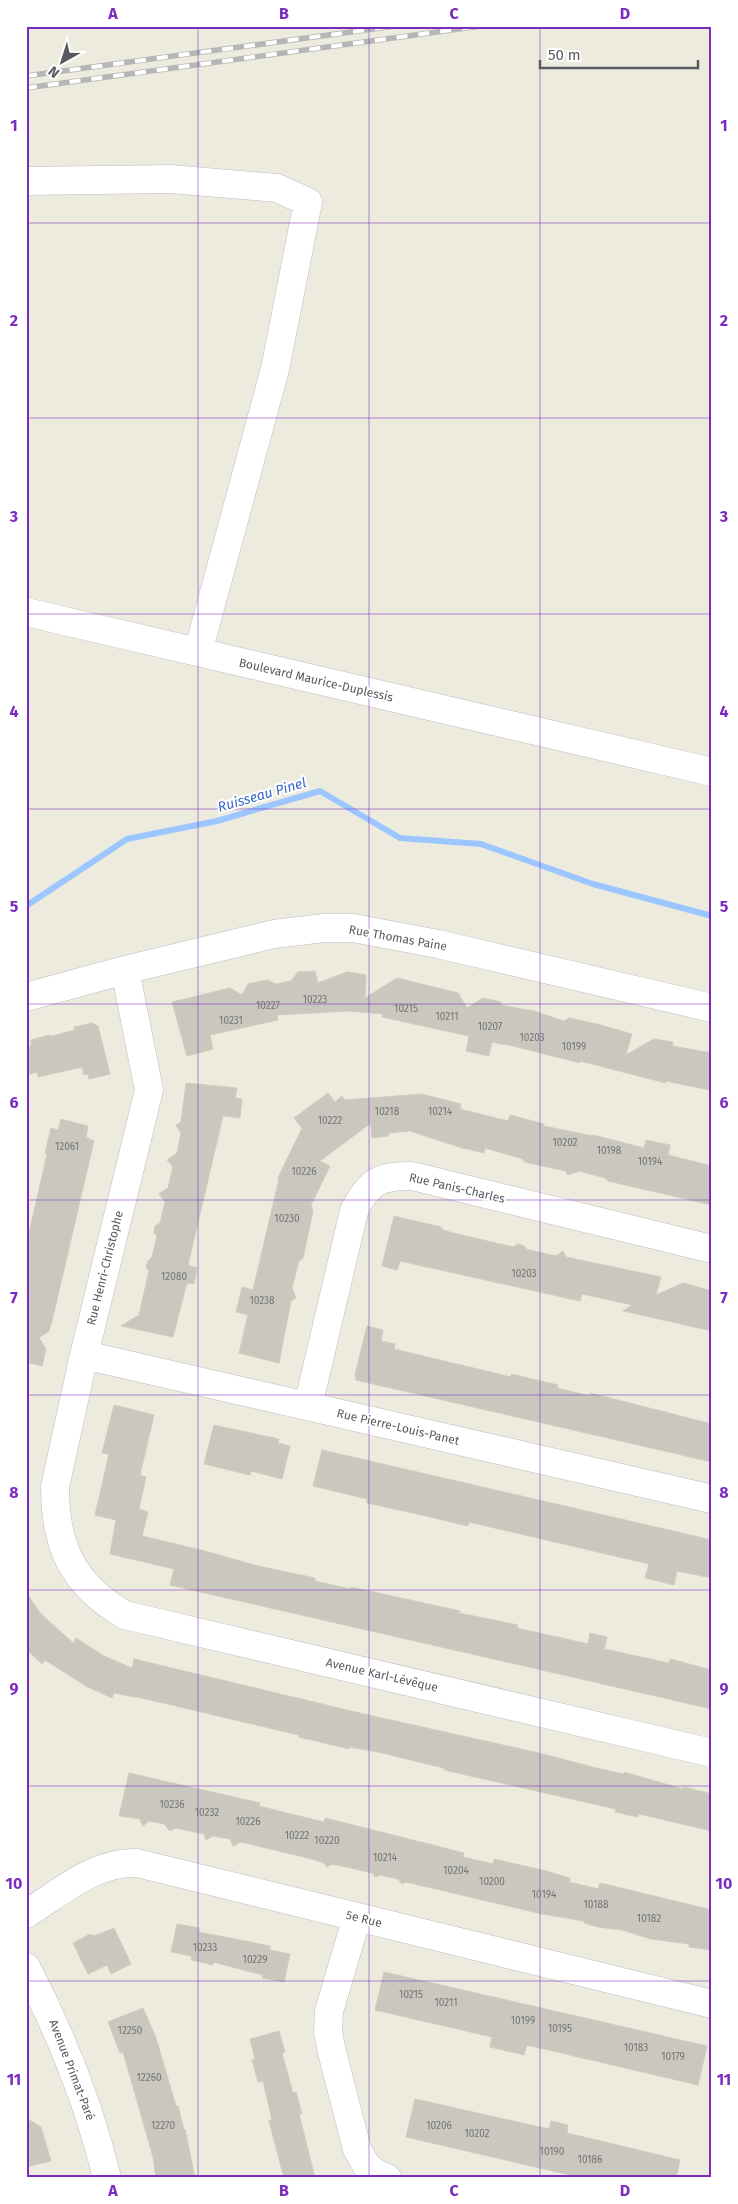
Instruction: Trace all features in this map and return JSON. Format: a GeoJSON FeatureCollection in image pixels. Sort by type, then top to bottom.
{"type":"FeatureCollection","features":[{"type":"Feature","properties":{"kind":"street"},"geometry":{"type":"LineString","coordinates":[[26,182],[171,179],[277,188],[308,202],[275,369],[198,652]]}},
{"type":"Feature","properties":{"kind":"street","name":"Boulevard Maurice-Duplessis"},"geometry":{"type":"LineString","coordinates":[[26,612],[712,772]]}},
{"type":"Feature","properties":{"kind":"street","name":"Boulevard Maurice-Duplessis"},"geometry":{"type":"LineString","coordinates":[[605,747],[712,760]]}},
{"type":"Feature","properties":{"kind":"street","name":"Rue Thomas Paine"},"geometry":{"type":"LineString","coordinates":[[26,997],[125,970],[274,934],[324,928],[352,928],[438,944],[712,1008]]}},
{"type":"Feature","properties":{"kind":"street","name":"Rue Henri-Christophe"},"geometry":{"type":"LineString","coordinates":[[70,1565],[62,1546],[55,1507],[55,1487],[84,1356],[149,1090],[125,970]]}},
{"type":"Feature","properties":{"kind":"street","name":"Rue Panis-Charles"},"geometry":{"type":"LineString","coordinates":[[308,1406],[354,1211],[362,1194],[375,1181],[392,1176],[412,1176],[712,1249]]}},
{"type":"Feature","properties":{"kind":"street","name":"Rue Pierre-Louis-Panet"},"geometry":{"type":"LineString","coordinates":[[84,1356],[712,1499]]}},
{"type":"Feature","properties":{"kind":"street","name":"Avenue Karl-Lévêque"},"geometry":{"type":"LineString","coordinates":[[70,1565],[94,1593],[108,1605],[126,1615],[712,1752]]}},
{"type":"Feature","properties":{"kind":"street","name":"5e Rue"},"geometry":{"type":"LineString","coordinates":[[26,1914],[95,1871],[123,1862],[137,1862],[712,2004]]}},
{"type":"Feature","properties":{"kind":"street"},"geometry":{"type":"LineString","coordinates":[[357,1917],[329,2011],[328,2032],[357,2149],[366,2164],[377,2174],[387,2178]]}},
{"type":"Feature","properties":{"kind":"street","name":"Avenue Primat-Paré"},"geometry":{"type":"LineString","coordinates":[[26,1967],[48,2010],[84,2096],[107,2178]]}},
{"type":"Feature","properties":{"kind":"building"},"geometry":{"type":"Polygon","coordinates":[[[315,971],[318,983],[347,972],[366,975],[365,998],[397,978],[458,993],[467,1008],[483,998],[501,1002],[500,1005],[534,1011],[564,1021],[569,1018],[597,1024],[632,1034],[626,1055],[654,1039],[673,1042],[672,1046],[712,1053],[712,1079],[709,1090],[666,1081],[666,1083],[505,1044],[492,1042],[489,1056],[466,1051],[469,1036],[382,1017],[383,1014],[348,1011],[277,1015],[278,1020],[210,1035],[213,1049],[187,1056],[172,1002],[230,988],[242,995],[248,984],[267,980],[276,984],[291,981],[298,972],[315,971]]]}},
{"type":"Feature","properties":{"kind":"building"},"geometry":{"type":"Polygon","coordinates":[[[92,1023],[98,1026],[110,1074],[89,1079],[88,1074],[84,1075],[82,1067],[38,1077],[37,1072],[26,1075],[26,1048],[31,1047],[31,1040],[75,1030],[74,1027],[92,1023]]]}},
{"type":"Feature","properties":{"kind":"building"},"geometry":{"type":"Polygon","coordinates":[[[186,1083],[237,1088],[235,1098],[242,1099],[240,1118],[223,1116],[188,1265],[197,1268],[194,1284],[188,1283],[186,1286],[173,1337],[121,1326],[139,1315],[149,1271],[146,1267],[152,1257],[157,1236],[154,1233],[155,1226],[160,1223],[165,1202],[159,1194],[168,1188],[173,1167],[167,1160],[177,1153],[181,1133],[176,1125],[181,1122],[186,1083]]]}},
{"type":"Feature","properties":{"kind":"building"},"geometry":{"type":"Polygon","coordinates":[[[328,1093],[335,1102],[342,1096],[345,1100],[421,1094],[461,1104],[460,1109],[508,1121],[510,1115],[544,1124],[544,1126],[593,1135],[644,1148],[646,1140],[670,1145],[668,1155],[712,1166],[712,1205],[608,1181],[605,1178],[579,1171],[568,1175],[565,1171],[525,1162],[523,1159],[485,1148],[484,1153],[410,1131],[388,1133],[389,1136],[372,1138],[371,1123],[320,1161],[330,1166],[311,1205],[313,1211],[303,1258],[299,1261],[292,1288],[296,1298],[291,1301],[279,1363],[239,1353],[248,1315],[236,1312],[242,1287],[253,1290],[278,1178],[302,1128],[294,1118],[328,1093]]]}},
{"type":"Feature","properties":{"kind":"building"},"geometry":{"type":"Polygon","coordinates":[[[61,1119],[88,1126],[86,1137],[94,1141],[52,1321],[49,1331],[39,1338],[46,1349],[42,1366],[26,1362],[26,1247],[51,1128],[58,1130],[61,1119]]]}},
{"type":"Feature","properties":{"kind":"building"},"geometry":{"type":"Polygon","coordinates":[[[394,1216],[441,1227],[443,1230],[453,1233],[513,1247],[518,1244],[526,1249],[556,1256],[563,1251],[566,1257],[661,1277],[656,1295],[683,1283],[712,1291],[712,1331],[623,1311],[632,1305],[582,1294],[580,1301],[400,1261],[397,1270],[382,1266],[394,1216]]]}},
{"type":"Feature","properties":{"kind":"building"},"geometry":{"type":"Polygon","coordinates":[[[367,1326],[383,1330],[381,1341],[395,1344],[394,1349],[511,1377],[511,1374],[558,1385],[557,1388],[590,1396],[590,1393],[712,1424],[712,1462],[356,1380],[355,1375],[367,1326]]]}},
{"type":"Feature","properties":{"kind":"building"},"geometry":{"type":"Polygon","coordinates":[[[114,1405],[154,1415],[140,1475],[146,1477],[139,1509],[148,1512],[142,1536],[258,1566],[315,1578],[315,1581],[460,1611],[459,1613],[518,1625],[517,1628],[588,1644],[590,1633],[607,1637],[604,1649],[669,1663],[670,1659],[712,1670],[712,1709],[170,1585],[174,1569],[110,1554],[116,1520],[95,1515],[109,1454],[102,1453],[114,1405]]]}},
{"type":"Feature","properties":{"kind":"building"},"geometry":{"type":"Polygon","coordinates":[[[214,1425],[279,1439],[278,1443],[290,1446],[282,1479],[251,1471],[250,1475],[204,1464],[214,1425]]]}},
{"type":"Feature","properties":{"kind":"building"},"geometry":{"type":"Polygon","coordinates":[[[322,1450],[712,1540],[712,1578],[677,1571],[674,1585],[645,1578],[649,1564],[469,1522],[468,1526],[367,1503],[367,1499],[313,1486],[322,1450]]]}},
{"type":"Feature","properties":{"kind":"building"},"geometry":{"type":"Polygon","coordinates":[[[26,1592],[40,1613],[73,1643],[76,1638],[104,1656],[132,1668],[134,1659],[364,1714],[539,1753],[596,1768],[624,1774],[624,1772],[683,1789],[684,1787],[712,1794],[712,1831],[639,1814],[638,1817],[615,1812],[616,1809],[444,1770],[444,1768],[378,1752],[349,1747],[349,1749],[299,1737],[299,1735],[146,1699],[114,1693],[112,1698],[86,1686],[45,1660],[42,1664],[26,1649],[26,1592]]]}},
{"type":"Feature","properties":{"kind":"building"},"geometry":{"type":"Polygon","coordinates":[[[129,1773],[260,1803],[259,1806],[324,1822],[325,1818],[464,1853],[463,1857],[493,1864],[494,1859],[546,1871],[570,1878],[569,1882],[598,1889],[600,1883],[712,1910],[712,1950],[689,1947],[689,1944],[651,1939],[622,1930],[598,1927],[584,1923],[584,1921],[542,1914],[406,1882],[402,1884],[398,1879],[380,1875],[375,1877],[372,1873],[351,1868],[332,1864],[327,1867],[324,1863],[312,1859],[241,1842],[233,1846],[230,1839],[213,1836],[206,1840],[204,1834],[176,1828],[170,1831],[164,1824],[149,1821],[143,1826],[140,1819],[119,1816],[129,1773]]]}},
{"type":"Feature","properties":{"kind":"building"},"geometry":{"type":"Polygon","coordinates":[[[177,1924],[199,1928],[199,1932],[270,1946],[270,1950],[290,1954],[284,1982],[262,1978],[263,1975],[213,1962],[213,1965],[191,1960],[192,1956],[171,1952],[177,1924]]]}},
{"type":"Feature","properties":{"kind":"building"},"geometry":{"type":"Polygon","coordinates":[[[114,1928],[131,1964],[111,1974],[107,1965],[88,1974],[73,1943],[90,1934],[94,1936],[114,1928]]]}},
{"type":"Feature","properties":{"kind":"building"},"geometry":{"type":"Polygon","coordinates":[[[384,1972],[707,2046],[698,2085],[527,2045],[524,2055],[490,2047],[492,2037],[375,2010],[384,1972]]]}},
{"type":"Feature","properties":{"kind":"building"},"geometry":{"type":"Polygon","coordinates":[[[143,2008],[156,2038],[176,2106],[178,2106],[185,2129],[195,2178],[156,2178],[153,2157],[123,2052],[120,2053],[108,2022],[143,2008]]]}},
{"type":"Feature","properties":{"kind":"building"},"geometry":{"type":"Polygon","coordinates":[[[279,2031],[285,2052],[282,2053],[293,2093],[296,2092],[302,2114],[299,2114],[315,2178],[284,2178],[269,2121],[272,2120],[263,2081],[258,2082],[252,2060],[255,2059],[250,2039],[279,2031]]]}},
{"type":"Feature","properties":{"kind":"building"},"geometry":{"type":"Polygon","coordinates":[[[415,2099],[549,2129],[551,2121],[568,2125],[567,2133],[680,2160],[676,2178],[583,2178],[406,2137],[415,2099]]]}},
{"type":"Feature","properties":{"kind":"building"},"geometry":{"type":"Polygon","coordinates":[[[26,2118],[41,2127],[51,2161],[26,2167],[26,2118]]]}},
{"type":"Feature","properties":{"kind":"waterway","name":"Ruisseau Pinel"},"geometry":{"type":"LineString","coordinates":[[26,906],[127,839],[217,821],[320,791],[400,838],[481,844],[593,884],[712,916]]}},
{"type":"Feature","properties":{"kind":"railway"},"geometry":{"type":"LineString","coordinates":[[26,76],[395,26]]}},
{"type":"Feature","properties":{"kind":"railway"},"geometry":{"type":"LineString","coordinates":[[26,88],[481,26]]}}]}
